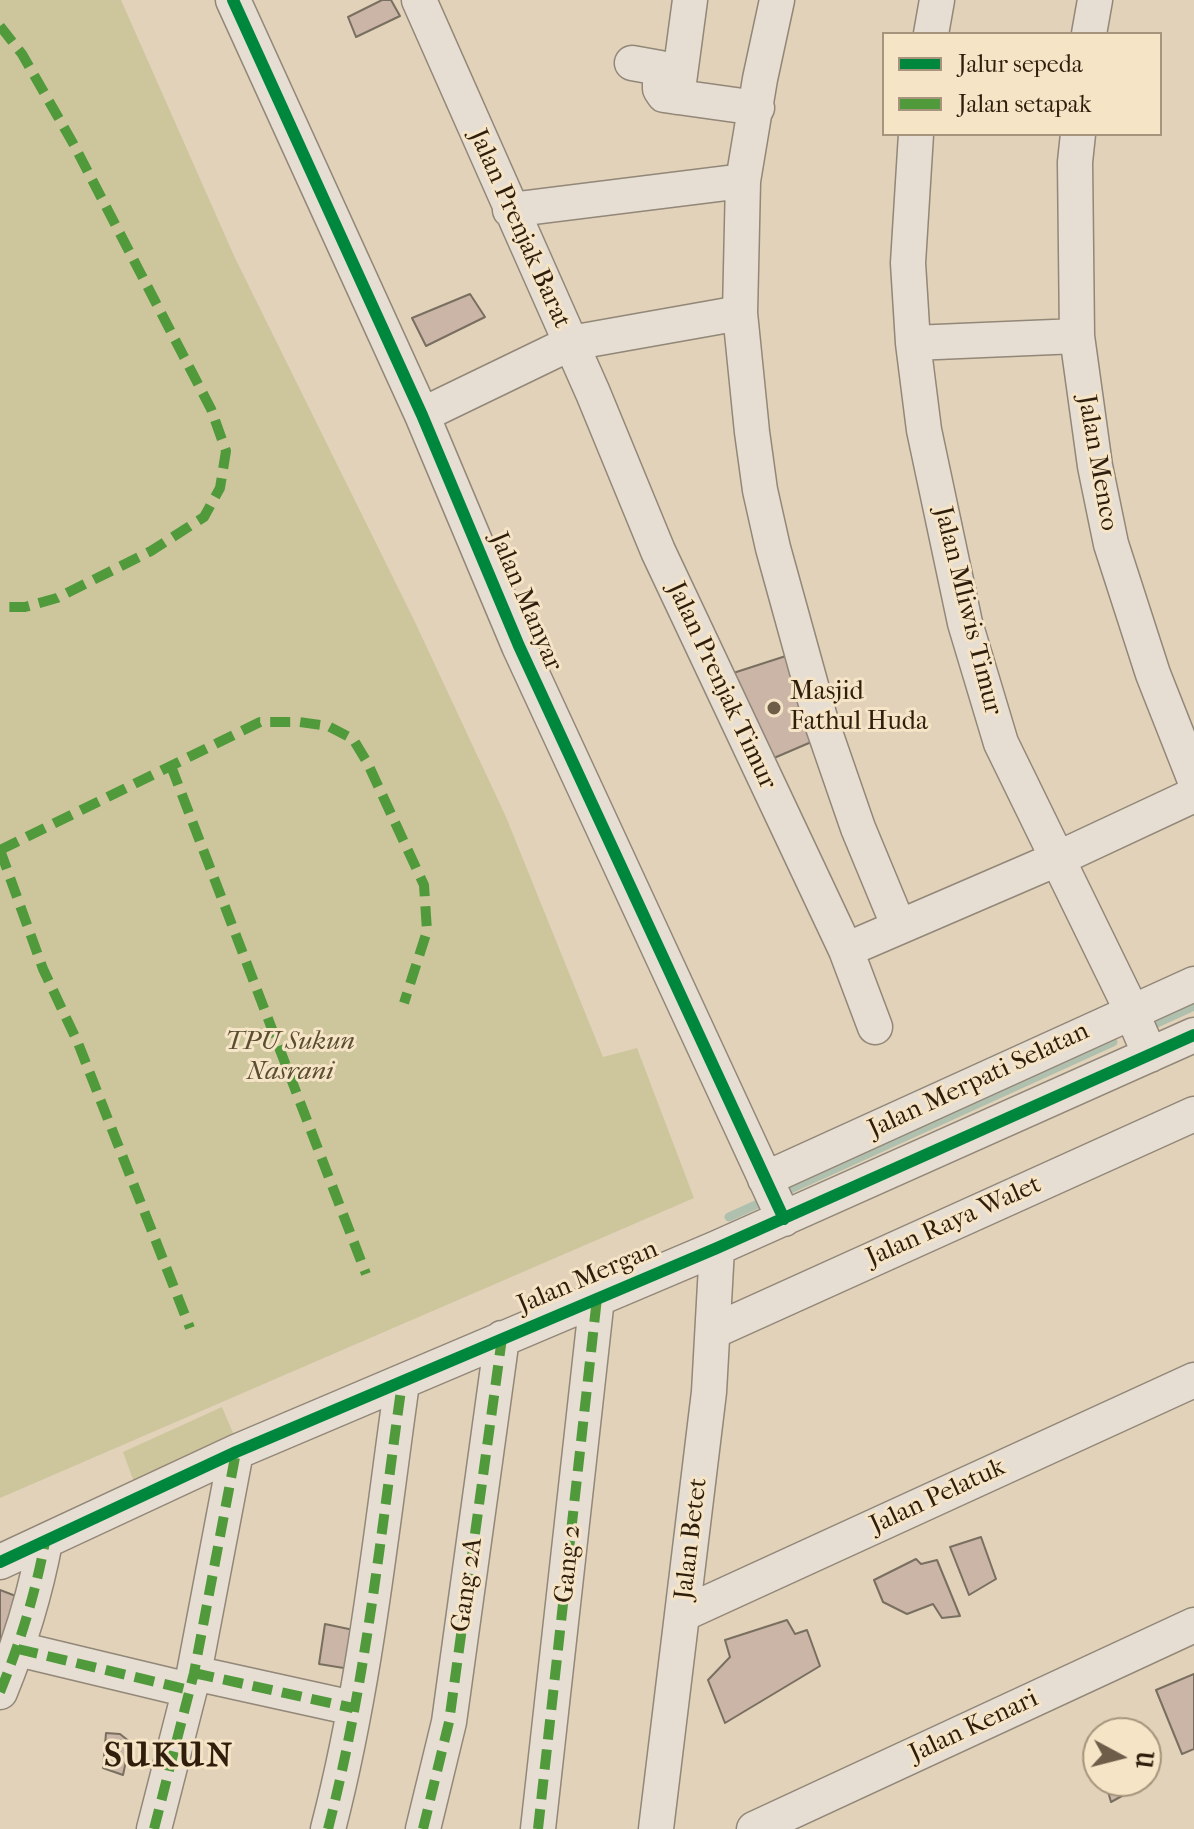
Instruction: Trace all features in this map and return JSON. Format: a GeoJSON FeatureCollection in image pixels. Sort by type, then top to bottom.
{"type":"FeatureCollection","features":[{"type":"Feature","properties":{"kind":"street","name":"Jalan Manyar"},"geometry":{"type":"LineString","coordinates":[[233,0],[422,415],[519,646],[775,1199]]}},
{"type":"Feature","properties":{"kind":"street","name":"Jalan Prenjak Barat"},"geometry":{"type":"LineString","coordinates":[[419,0],[571,343],[740,313]]}},
{"type":"Feature","properties":{"kind":"street"},"geometry":{"type":"LineString","coordinates":[[677,97],[690,0]]}},
{"type":"Feature","properties":{"kind":"street"},"geometry":{"type":"LineString","coordinates":[[777,0],[743,181],[740,313],[760,490],[820,718],[858,828],[899,927]]}},
{"type":"Feature","properties":{"kind":"street"},"geometry":{"type":"LineString","coordinates":[[931,32],[937,0]]}},
{"type":"Feature","properties":{"kind":"street"},"geometry":{"type":"LineString","coordinates":[[1089,32],[1095,0]]}},
{"type":"Feature","properties":{"kind":"street"},"geometry":{"type":"LineString","coordinates":[[632,63],[659,68],[661,93],[757,108]]}},
{"type":"Feature","properties":{"kind":"street","name":"Jalan Mliwis Timur"},"geometry":{"type":"LineString","coordinates":[[916,136],[908,263],[913,343],[924,430],[965,623],[1001,743],[1150,1055]]}},
{"type":"Feature","properties":{"kind":"street","name":"Jalan Menco"},"geometry":{"type":"LineString","coordinates":[[1078,136],[1075,162],[1077,336],[1095,466],[1111,544],[1153,674],[1194,778]]}},
{"type":"Feature","properties":{"kind":"street"},"geometry":{"type":"LineString","coordinates":[[510,210],[743,181]]}},
{"type":"Feature","properties":{"kind":"street"},"geometry":{"type":"LineString","coordinates":[[913,343],[1077,336]]}},
{"type":"Feature","properties":{"kind":"street"},"geometry":{"type":"LineString","coordinates":[[422,415],[571,343]]}},
{"type":"Feature","properties":{"kind":"street","name":"Jalan Prenjak Timur"},"geometry":{"type":"LineString","coordinates":[[571,343],[658,551],[846,950],[875,1027]]}},
{"type":"Feature","properties":{"kind":"street"},"geometry":{"type":"LineString","coordinates":[[846,950],[1057,859],[1194,795]]}},
{"type":"Feature","properties":{"kind":"street","name":"Jalan Merpati Selatan"},"geometry":{"type":"LineString","coordinates":[[775,1199],[1131,1012],[1194,984]]}},
{"type":"Feature","properties":{"kind":"street","name":"Jalan Mergan"},"geometry":{"type":"LineString","coordinates":[[0,1562],[236,1452],[717,1248],[775,1199],[1150,1055],[1194,1035]]}},
{"type":"Feature","properties":{"kind":"street","name":"Jalan Raya Walet"},"geometry":{"type":"LineString","coordinates":[[714,1331],[1194,1114]]}},
{"type":"Feature","properties":{"kind":"street","name":"Jalan Betet"},"geometry":{"type":"LineString","coordinates":[[656,1829],[714,1331],[717,1248]]}},
{"type":"Feature","properties":{"kind":"street","name":"Gang 2"},"geometry":{"type":"LineString","coordinates":[[538,1829],[597,1298]]}},
{"type":"Feature","properties":{"kind":"street","name":"Gang 2A"},"geometry":{"type":"LineString","coordinates":[[423,1829],[449,1722],[502,1338]]}},
{"type":"Feature","properties":{"kind":"street","name":"Jalan Pelatuk"},"geometry":{"type":"LineString","coordinates":[[683,1614],[1194,1380]]}},
{"type":"Feature","properties":{"kind":"street"},"geometry":{"type":"LineString","coordinates":[[328,1829],[380,1551],[402,1383]]}},
{"type":"Feature","properties":{"kind":"street"},"geometry":{"type":"LineString","coordinates":[[154,1829],[192,1682],[236,1452]]}},
{"type":"Feature","properties":{"kind":"street"},"geometry":{"type":"LineString","coordinates":[[0,1692],[36,1593],[45,1542]]}},
{"type":"Feature","properties":{"kind":"street","name":"Jalan Kenari"},"geometry":{"type":"LineString","coordinates":[[754,1829],[1194,1625]]}},
{"type":"Feature","properties":{"kind":"street"},"geometry":{"type":"LineString","coordinates":[[18,1649],[353,1708]]}},
{"type":"Feature","properties":{"kind":"green space","name":"TPU Sukun Nasrani"},"geometry":{"type":"Polygon","coordinates":[[[0,0],[121,0],[235,258],[414,620],[506,817],[603,1057],[637,1048],[694,1198],[0,1498],[0,0]]]}},
{"type":"Feature","properties":{"kind":"green space"},"geometry":{"type":"Polygon","coordinates":[[[222,1407],[236,1440],[134,1482],[123,1452],[222,1407]]]}},
{"type":"Feature","properties":{"kind":"building"},"geometry":{"type":"Polygon","coordinates":[[[382,0],[391,0],[400,16],[356,37],[348,17],[382,0]]]}},
{"type":"Feature","properties":{"kind":"building"},"geometry":{"type":"Polygon","coordinates":[[[470,294],[485,317],[426,346],[412,318],[470,294]]]}},
{"type":"Feature","properties":{"kind":"building","name":"Masjid Fathul Huda"},"geometry":{"type":"Polygon","coordinates":[[[792,654],[816,740],[767,761],[724,676],[792,654]]]}},
{"type":"Feature","properties":{"kind":"building"},"geometry":{"type":"Polygon","coordinates":[[[981,1537],[996,1579],[969,1595],[950,1547],[981,1537]]]}},
{"type":"Feature","properties":{"kind":"building"},"geometry":{"type":"Polygon","coordinates":[[[916,1559],[921,1564],[937,1560],[960,1616],[942,1618],[933,1604],[907,1614],[883,1602],[874,1580],[916,1559]]]}},
{"type":"Feature","properties":{"kind":"building"},"geometry":{"type":"Polygon","coordinates":[[[0,1590],[26,1600],[0,1654],[0,1590]]]}},
{"type":"Feature","properties":{"kind":"building"},"geometry":{"type":"Polygon","coordinates":[[[787,1620],[795,1634],[807,1630],[820,1666],[725,1723],[708,1680],[730,1657],[725,1640],[787,1620]]]}},
{"type":"Feature","properties":{"kind":"building"},"geometry":{"type":"Polygon","coordinates":[[[325,1624],[363,1632],[356,1670],[319,1664],[325,1624]]]}},
{"type":"Feature","properties":{"kind":"building"},"geometry":{"type":"Polygon","coordinates":[[[1194,1674],[1194,1749],[1182,1754],[1156,1690],[1194,1674]]]}},
{"type":"Feature","properties":{"kind":"building"},"geometry":{"type":"Polygon","coordinates":[[[106,1733],[120,1734],[130,1742],[123,1775],[103,1768],[106,1733]]]}},
{"type":"Feature","properties":{"kind":"waterway"},"geometry":{"type":"LineString","coordinates":[[1155,1024],[1194,1006]]}},
{"type":"Feature","properties":{"kind":"waterway"},"geometry":{"type":"LineString","coordinates":[[729,1217],[1113,1042]]}},
{"type":"Feature","properties":{"kind":"marked path"},"geometry":{"type":"LineString","coordinates":[[0,26],[22,54],[74,145],[211,409],[226,451],[220,488],[204,517],[151,551],[57,598],[25,607],[0,607]]}},
{"type":"Feature","properties":{"kind":"marked path"},"geometry":{"type":"LineString","coordinates":[[0,850],[260,722],[328,726],[353,739],[367,762],[424,885],[427,931],[404,1003]]}},
{"type":"Feature","properties":{"kind":"marked path"},"geometry":{"type":"LineString","coordinates":[[171,766],[366,1274]]}},
{"type":"Feature","properties":{"kind":"marked path"},"geometry":{"type":"LineString","coordinates":[[0,850],[43,969],[78,1043],[190,1328]]}},
{"type":"Feature","properties":{"kind":"marked path"},"geometry":{"type":"LineString","coordinates":[[538,1829],[597,1298]]}},
{"type":"Feature","properties":{"kind":"marked path"},"geometry":{"type":"LineString","coordinates":[[423,1829],[449,1722],[502,1338]]}},
{"type":"Feature","properties":{"kind":"marked path"},"geometry":{"type":"LineString","coordinates":[[328,1829],[363,1663],[402,1383]]}},
{"type":"Feature","properties":{"kind":"marked path"},"geometry":{"type":"LineString","coordinates":[[154,1829],[194,1673],[236,1452]]}},
{"type":"Feature","properties":{"kind":"marked path"},"geometry":{"type":"LineString","coordinates":[[0,1692],[26,1618],[45,1542]]}},
{"type":"Feature","properties":{"kind":"marked path"},"geometry":{"type":"LineString","coordinates":[[18,1649],[189,1690]]}},
{"type":"Feature","properties":{"kind":"marked path"},"geometry":{"type":"LineString","coordinates":[[194,1673],[353,1708]]}},
{"type":"Feature","properties":{"kind":"cycle path"},"geometry":{"type":"LineString","coordinates":[[233,0],[422,415],[519,646],[784,1219]]}},
{"type":"Feature","properties":{"kind":"cycle path"},"geometry":{"type":"LineString","coordinates":[[0,1562],[236,1452],[717,1248],[1194,1035]]}},
{"type":"Feature","properties":{"kind":"place","name":"Masjid Fathul Huda"},"geometry":{"type":"Point","coordinates":[774,708]}},
{"type":"Feature","properties":{"kind":"district","name":"SUKUN"},"geometry":{"type":"Point","coordinates":[169,1758]}}]}
